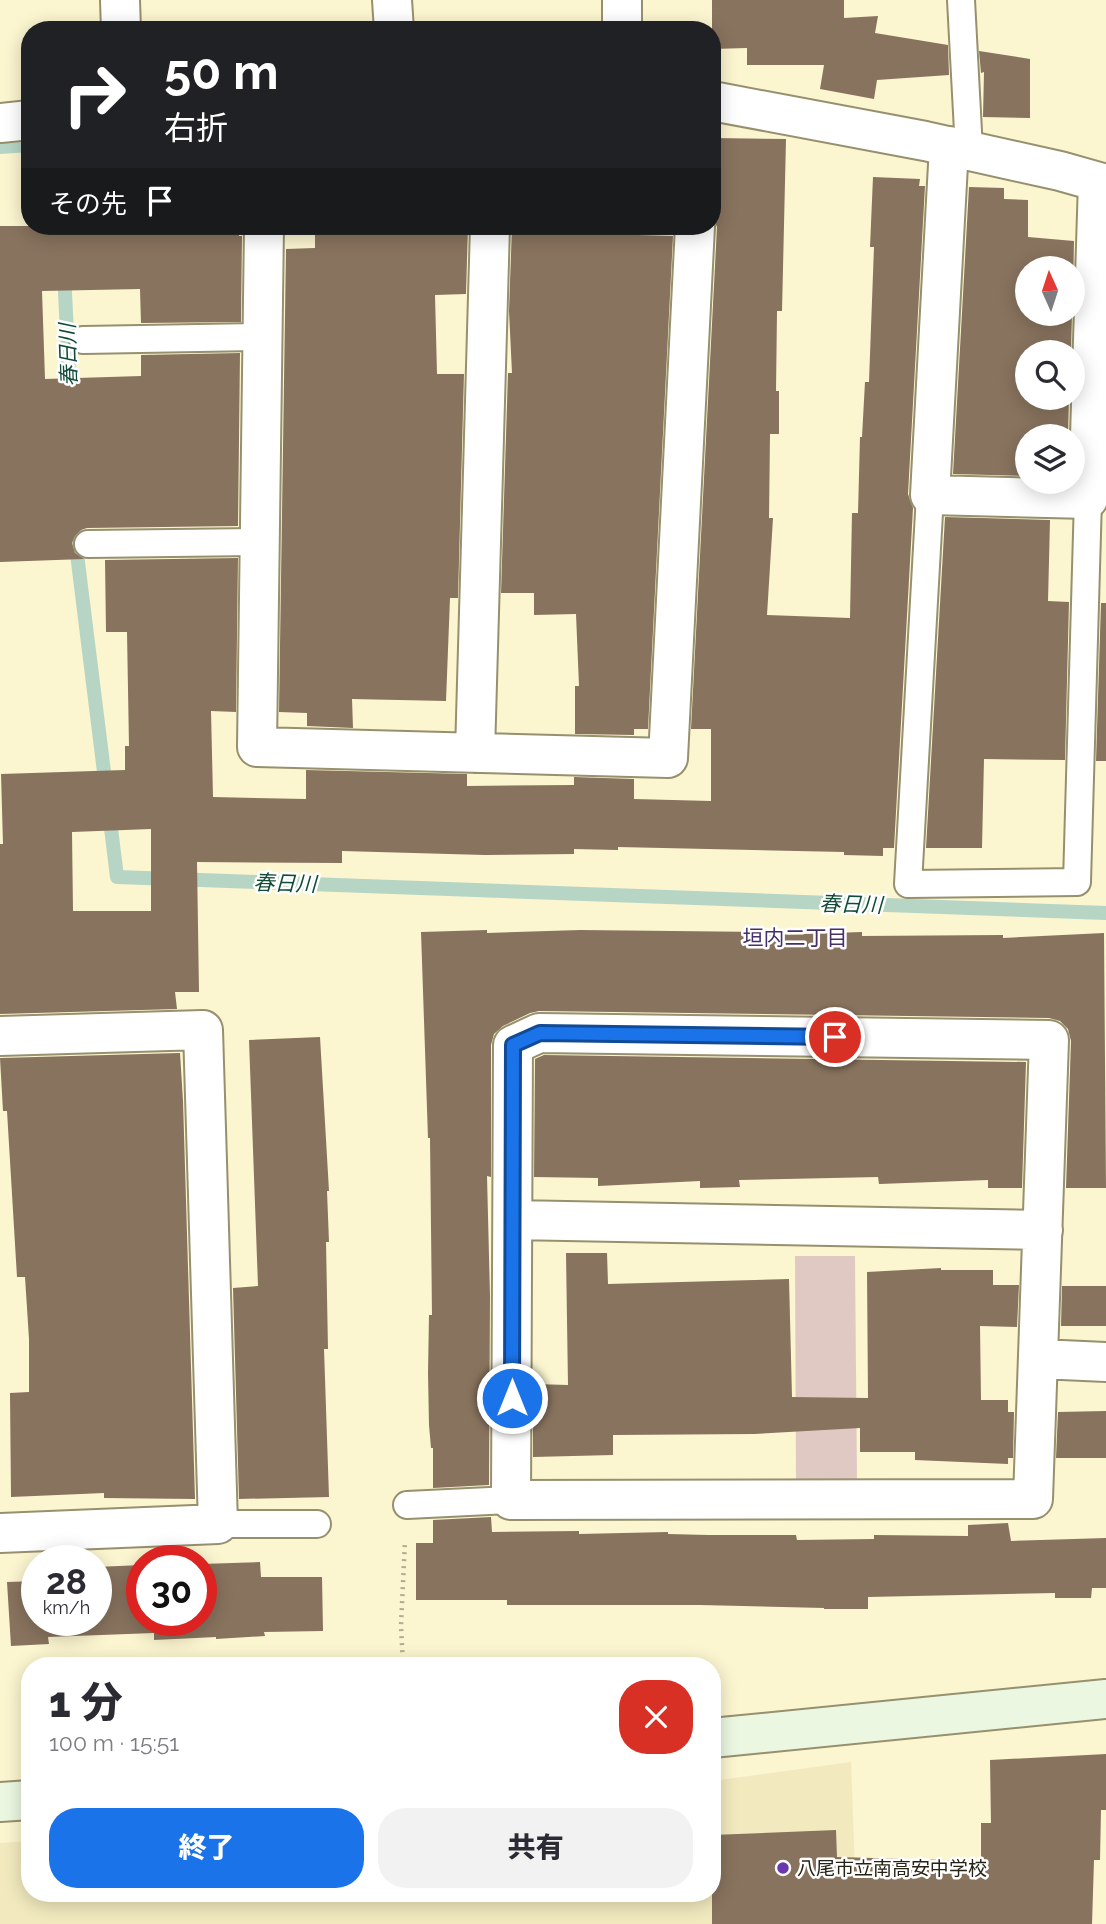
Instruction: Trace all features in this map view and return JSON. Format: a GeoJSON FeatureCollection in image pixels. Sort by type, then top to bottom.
{"type":"FeatureCollection","features":[{"type":"Feature","properties":{"kind":"street"},"geometry":{"type":"LineString","coordinates":[[120,0],[121,21]]}},
{"type":"Feature","properties":{"kind":"street"},"geometry":{"type":"LineString","coordinates":[[393,0],[394,21]]}},
{"type":"Feature","properties":{"kind":"street"},"geometry":{"type":"LineString","coordinates":[[622,0],[622,21]]}},
{"type":"Feature","properties":{"kind":"street"},"geometry":{"type":"LineString","coordinates":[[721,103],[959,148],[1102,183],[1088,499],[930,495],[959,148]]}},
{"type":"Feature","properties":{"kind":"street"},"geometry":{"type":"LineString","coordinates":[[0,123],[21,121]]}},
{"type":"Feature","properties":{"kind":"street"},"geometry":{"type":"LineString","coordinates":[[264,235],[257,747],[668,758],[695,235]]}},
{"type":"Feature","properties":{"kind":"street"},"geometry":{"type":"LineString","coordinates":[[475,752],[491,235]]}},
{"type":"Feature","properties":{"kind":"street"},"geometry":{"type":"LineString","coordinates":[[0,1036],[203,1030],[218,1524],[0,1533]]}},
{"type":"Feature","properties":{"kind":"street"},"geometry":{"type":"LineString","coordinates":[[540,1033],[1049,1040],[1040,1359],[1033,1499],[511,1500],[513,1220],[513,1045],[540,1033]]}},
{"type":"Feature","properties":{"kind":"street"},"geometry":{"type":"LineString","coordinates":[[513,1220],[1043,1230]]}},
{"type":"Feature","properties":{"kind":"street"},"geometry":{"type":"LineString","coordinates":[[1040,1359],[1106,1362]]}},
{"type":"Feature","properties":{"kind":"street"},"geometry":{"type":"LineString","coordinates":[[721,1737],[1106,1699]]}},
{"type":"Feature","properties":{"kind":"street"},"geometry":{"type":"LineString","coordinates":[[0,1802],[21,1801]]}},
{"type":"Feature","properties":{"kind":"lane"},"geometry":{"type":"LineString","coordinates":[[959,148],[961,0]]}},
{"type":"Feature","properties":{"kind":"lane"},"geometry":{"type":"LineString","coordinates":[[83,340],[262,337]]}},
{"type":"Feature","properties":{"kind":"lane"},"geometry":{"type":"LineString","coordinates":[[930,495],[908,884],[1077,882],[1088,499]]}},
{"type":"Feature","properties":{"kind":"lane"},"geometry":{"type":"LineString","coordinates":[[88,544],[259,542]]}},
{"type":"Feature","properties":{"kind":"lane"},"geometry":{"type":"LineString","coordinates":[[407,1505],[511,1500]]}},
{"type":"Feature","properties":{"kind":"lane"},"geometry":{"type":"LineString","coordinates":[[218,1524],[317,1524]]}},
{"type":"Feature","properties":{"kind":"path"},"geometry":{"type":"LineString","coordinates":[[403,1657],[401,1625],[407,1505]]}},
{"type":"Feature","properties":{"kind":"shaded area"},"geometry":{"type":"Polygon","coordinates":[[[795,1256],[855,1256],[857,1481],[796,1481],[795,1256]]]}},
{"type":"Feature","properties":{"kind":"shaded area","name":"八尾市立南高安中学校"},"geometry":{"type":"Polygon","coordinates":[[[851,1762],[857,1924],[0,1924],[0,1843],[21,1842],[21,1902],[721,1902],[721,1780],[851,1762]]]}},
{"type":"Feature","properties":{"kind":"building"},"geometry":{"type":"Polygon","coordinates":[[[712,0],[844,0],[844,18],[878,16],[875,33],[948,45],[949,75],[877,80],[874,99],[820,89],[824,65],[747,65],[747,48],[721,49],[721,21],[712,21],[712,0]]]}},
{"type":"Feature","properties":{"kind":"building"},"geometry":{"type":"Polygon","coordinates":[[[979,51],[1030,59],[1030,118],[983,117],[984,72],[981,73],[979,51]]]}},
{"type":"Feature","properties":{"kind":"building"},"geometry":{"type":"Polygon","coordinates":[[[721,138],[786,139],[782,311],[777,311],[776,391],[779,391],[779,434],[770,434],[769,518],[773,518],[767,615],[850,618],[852,513],[858,513],[860,437],[865,382],[869,382],[874,247],[870,247],[873,177],[920,179],[919,186],[925,186],[908,494],[913,508],[894,848],[883,848],[883,856],[844,855],[844,852],[618,847],[618,850],[574,849],[574,854],[485,855],[342,851],[342,863],[197,862],[199,992],[175,992],[177,1009],[0,1014],[0,844],[3,844],[1,774],[125,770],[125,746],[129,746],[127,632],[106,632],[105,560],[238,558],[236,712],[211,711],[213,797],[306,799],[306,770],[467,774],[467,786],[574,785],[574,777],[634,779],[634,799],[711,801],[711,729],[691,729],[717,235],[721,235],[721,138]],[[151,829],[72,832],[73,911],[151,911],[151,829]]]}},
{"type":"Feature","properties":{"kind":"building"},"geometry":{"type":"Polygon","coordinates":[[[969,187],[1004,188],[1004,199],[1028,200],[1028,237],[1074,241],[1074,256],[1015,256],[1015,326],[1072,326],[1071,340],[1015,340],[1015,410],[1069,410],[1068,424],[1015,424],[1015,476],[953,474],[969,187]]]}},
{"type":"Feature","properties":{"kind":"building"},"geometry":{"type":"Polygon","coordinates":[[[0,226],[21,226],[21,235],[242,236],[241,322],[141,323],[140,289],[42,291],[45,379],[141,376],[141,355],[240,353],[238,526],[87,528],[75,536],[72,543],[75,553],[84,559],[0,562],[0,226]]]}},
{"type":"Feature","properties":{"kind":"building"},"geometry":{"type":"Polygon","coordinates":[[[315,235],[468,235],[466,294],[435,295],[437,374],[464,374],[458,598],[450,598],[446,701],[352,699],[353,728],[307,726],[307,713],[279,712],[286,249],[315,248],[315,235]]]}},
{"type":"Feature","properties":{"kind":"building"},"geometry":{"type":"Polygon","coordinates":[[[512,235],[673,236],[648,729],[634,729],[634,735],[575,734],[575,686],[579,686],[576,614],[534,615],[534,593],[501,593],[508,373],[512,373],[509,311],[512,235]]]}},
{"type":"Feature","properties":{"kind":"building"},"geometry":{"type":"Polygon","coordinates":[[[945,517],[1050,520],[1048,601],[1069,602],[1065,760],[984,759],[982,848],[926,848],[945,517]]]}},
{"type":"Feature","properties":{"kind":"building"},"geometry":{"type":"Polygon","coordinates":[[[1101,603],[1106,603],[1106,761],[1096,761],[1101,603]]]}},
{"type":"Feature","properties":{"kind":"building"},"geometry":{"type":"Polygon","coordinates":[[[487,930],[487,933],[580,930],[769,932],[769,935],[862,932],[862,936],[1003,935],[1003,938],[1104,933],[1106,1188],[1066,1188],[1071,1041],[1068,1029],[1060,1021],[1049,1018],[530,1013],[503,1026],[494,1034],[491,1045],[491,1177],[487,1176],[490,1296],[489,1485],[433,1488],[428,1373],[429,1315],[432,1315],[430,1138],[421,932],[487,930]]]}},
{"type":"Feature","properties":{"kind":"building"},"geometry":{"type":"Polygon","coordinates":[[[320,1037],[329,1191],[329,1242],[326,1242],[328,1349],[324,1349],[329,1497],[239,1499],[233,1288],[258,1286],[249,1040],[320,1037]]]}},
{"type":"Feature","properties":{"kind":"building"},"geometry":{"type":"Polygon","coordinates":[[[180,1053],[195,1499],[104,1498],[104,1493],[11,1497],[10,1393],[29,1392],[29,1339],[25,1277],[17,1277],[7,1111],[3,1111],[0,1058],[180,1053]]]}},
{"type":"Feature","properties":{"kind":"building"},"geometry":{"type":"Polygon","coordinates":[[[544,1055],[1026,1062],[1022,1188],[988,1188],[988,1180],[879,1184],[878,1177],[739,1180],[740,1187],[700,1188],[700,1181],[598,1186],[598,1178],[534,1177],[535,1059],[544,1055]]]}},
{"type":"Feature","properties":{"kind":"building"},"geometry":{"type":"Polygon","coordinates":[[[566,1253],[607,1253],[608,1284],[789,1279],[792,1397],[868,1398],[867,1272],[941,1268],[993,1270],[993,1285],[1019,1285],[1017,1327],[980,1326],[981,1400],[1008,1400],[1008,1412],[1014,1412],[1013,1458],[1008,1458],[1008,1464],[915,1460],[915,1452],[860,1452],[860,1428],[754,1434],[613,1435],[613,1455],[533,1457],[533,1384],[568,1385],[566,1253]]]}},
{"type":"Feature","properties":{"kind":"building"},"geometry":{"type":"Polygon","coordinates":[[[1062,1286],[1106,1286],[1106,1326],[1061,1326],[1062,1286]]]}},
{"type":"Feature","properties":{"kind":"building"},"geometry":{"type":"Polygon","coordinates":[[[1106,1411],[1106,1458],[1056,1458],[1058,1412],[1106,1411]]]}},
{"type":"Feature","properties":{"kind":"building"},"geometry":{"type":"Polygon","coordinates":[[[491,1517],[492,1532],[796,1535],[797,1540],[874,1539],[874,1535],[968,1536],[968,1525],[1008,1523],[1011,1541],[1106,1538],[1106,1588],[1092,1588],[1091,1598],[1055,1598],[1055,1593],[868,1597],[868,1609],[700,1605],[507,1605],[507,1600],[416,1600],[416,1543],[433,1543],[433,1520],[491,1517]]]}},
{"type":"Feature","properties":{"kind":"building"},"geometry":{"type":"Polygon","coordinates":[[[260,1562],[261,1577],[322,1577],[323,1631],[264,1632],[265,1636],[216,1639],[154,1640],[154,1636],[217,1636],[217,1563],[260,1562]]]}},
{"type":"Feature","properties":{"kind":"building"},"geometry":{"type":"Polygon","coordinates":[[[112,1566],[126,1566],[126,1634],[112,1635],[112,1566]]]}},
{"type":"Feature","properties":{"kind":"building"},"geometry":{"type":"Polygon","coordinates":[[[7,1582],[21,1582],[21,1636],[74,1636],[48,1637],[49,1644],[11,1646],[7,1582]]]}},
{"type":"Feature","properties":{"kind":"building"},"geometry":{"type":"Polygon","coordinates":[[[1106,1754],[1106,1810],[1101,1810],[1100,1860],[1094,1860],[1092,1924],[712,1924],[712,1902],[721,1902],[721,1835],[836,1830],[837,1857],[981,1861],[981,1823],[991,1823],[990,1760],[1106,1754]]]}},
{"type":"Feature","properties":{"kind":"waterway","name":"春日川"},"geometry":{"type":"LineString","coordinates":[[0,147],[21,146]]}},
{"type":"Feature","properties":{"kind":"waterway","name":"春日川"},"geometry":{"type":"LineString","coordinates":[[64,272],[70,395]]}},
{"type":"Feature","properties":{"kind":"waterway","name":"春日川"},"geometry":{"type":"LineString","coordinates":[[75,516],[76,546],[106,788]]}},
{"type":"Feature","properties":{"kind":"waterway","name":"春日川"},"geometry":{"type":"LineString","coordinates":[[109,812],[117,877],[1106,913]]}},
{"type":"Feature","properties":{"kind":"place","name":"八尾市立南高安中学校"},"geometry":{"type":"Point","coordinates":[783,1868]}},
{"type":"Feature","properties":{"kind":"district","name":"垣内二丁目"},"geometry":{"type":"Point","coordinates":[795,937]}},
{"type":"Feature","properties":{"kind":"route"},"geometry":{"type":"LineString","coordinates":[[512,1398],[513,1045],[540,1033],[835,1037]]}}]}
